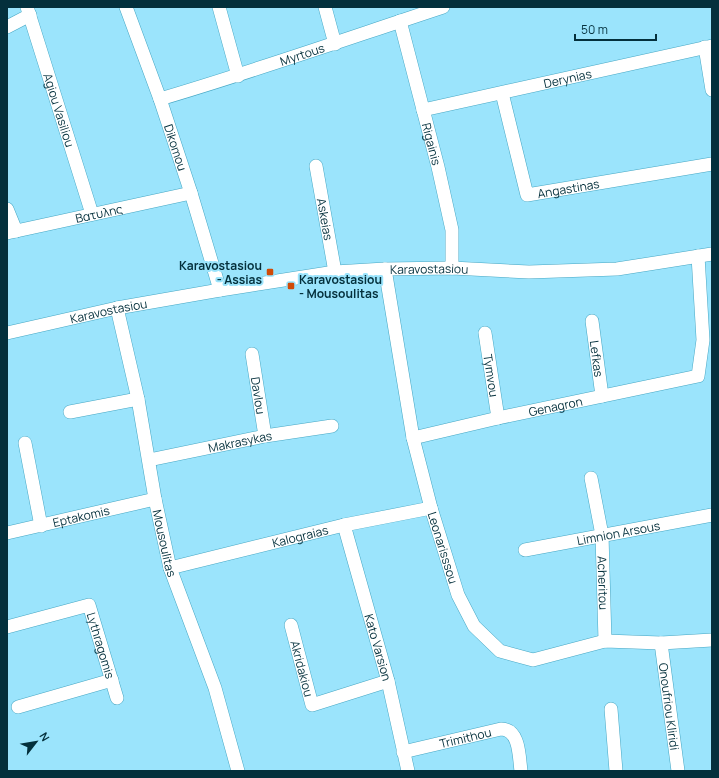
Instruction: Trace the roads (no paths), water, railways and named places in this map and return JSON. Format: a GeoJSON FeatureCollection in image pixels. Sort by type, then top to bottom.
{"type":"FeatureCollection","features":[{"type":"Feature","properties":{"kind":"street","name":"Dikomou"},"geometry":{"type":"LineString","coordinates":[[126,7],[160,99],[191,193],[220,290]]}},
{"type":"Feature","properties":{"kind":"street"},"geometry":{"type":"LineString","coordinates":[[219,7],[238,76]]}},
{"type":"Feature","properties":{"kind":"street"},"geometry":{"type":"LineString","coordinates":[[325,7],[335,44]]}},
{"type":"Feature","properties":{"kind":"street","name":"Myrtous"},"geometry":{"type":"LineString","coordinates":[[160,99],[238,76],[443,7]]}},
{"type":"Feature","properties":{"kind":"street"},"geometry":{"type":"LineString","coordinates":[[7,28],[28,11]]}},
{"type":"Feature","properties":{"kind":"street","name":"Agiou Vasiliou"},"geometry":{"type":"LineString","coordinates":[[28,11],[92,214]]}},
{"type":"Feature","properties":{"kind":"street","name":"Rigainis"},"geometry":{"type":"LineString","coordinates":[[400,21],[452,230],[452,268]]}},
{"type":"Feature","properties":{"kind":"street"},"geometry":{"type":"LineString","coordinates":[[708,47],[712,90]]}},
{"type":"Feature","properties":{"kind":"street","name":"Derynias"},"geometry":{"type":"LineString","coordinates":[[423,110],[708,47]]}},
{"type":"Feature","properties":{"kind":"street","name":"Angastinas"},"geometry":{"type":"LineString","coordinates":[[502,93],[527,195],[712,164]]}},
{"type":"Feature","properties":{"kind":"street","name":"Askeias"},"geometry":{"type":"LineString","coordinates":[[316,166],[335,272]]}},
{"type":"Feature","properties":{"kind":"street","name":"Βατυλης"},"geometry":{"type":"LineString","coordinates":[[12,232],[191,193]]}},
{"type":"Feature","properties":{"kind":"street"},"geometry":{"type":"LineString","coordinates":[[7,209],[12,232]]}},
{"type":"Feature","properties":{"kind":"street","name":"Karavostasiou"},"geometry":{"type":"LineString","coordinates":[[7,333],[117,308],[335,272],[385,269],[452,268],[529,272],[617,269],[712,254]]}},
{"type":"Feature","properties":{"kind":"street"},"geometry":{"type":"LineString","coordinates":[[698,256],[707,339]]}},
{"type":"Feature","properties":{"kind":"street","name":"Leonarisssou"},"geometry":{"type":"LineString","coordinates":[[385,269],[413,438],[431,508],[458,595],[474,626],[500,651],[533,660],[605,641],[662,643],[712,640]]}},
{"type":"Feature","properties":{"kind":"street","name":"Mousoulitas"},"geometry":{"type":"LineString","coordinates":[[117,308],[138,398],[155,499],[170,568],[215,688],[238,771]]}},
{"type":"Feature","properties":{"kind":"street","name":"Lefkas"},"geometry":{"type":"LineString","coordinates":[[592,321],[602,396]]}},
{"type":"Feature","properties":{"kind":"street","name":"Tymvou"},"geometry":{"type":"LineString","coordinates":[[485,334],[498,418]]}},
{"type":"Feature","properties":{"kind":"street","name":"Genagron"},"geometry":{"type":"LineString","coordinates":[[413,438],[498,418],[698,376],[707,339]]}},
{"type":"Feature","properties":{"kind":"street","name":"Davlou"},"geometry":{"type":"LineString","coordinates":[[252,354],[265,436]]}},
{"type":"Feature","properties":{"kind":"street"},"geometry":{"type":"LineString","coordinates":[[70,412],[138,398]]}},
{"type":"Feature","properties":{"kind":"street","name":"Makrasykas"},"geometry":{"type":"LineString","coordinates":[[149,460],[265,436],[332,426]]}},
{"type":"Feature","properties":{"kind":"street"},"geometry":{"type":"LineString","coordinates":[[25,443],[41,526]]}},
{"type":"Feature","properties":{"kind":"street","name":"Acheritou"},"geometry":{"type":"LineString","coordinates":[[591,478],[602,535],[605,641]]}},
{"type":"Feature","properties":{"kind":"street","name":"Eptakomis"},"geometry":{"type":"LineString","coordinates":[[7,533],[155,499]]}},
{"type":"Feature","properties":{"kind":"street","name":"Kalograias"},"geometry":{"type":"LineString","coordinates":[[170,568],[344,525],[431,508]]}},
{"type":"Feature","properties":{"kind":"street","name":"Limnion Arsous"},"geometry":{"type":"LineString","coordinates":[[525,550],[712,515]]}},
{"type":"Feature","properties":{"kind":"street","name":"Kato Varsion"},"geometry":{"type":"LineString","coordinates":[[344,525],[388,681],[408,771]]}},
{"type":"Feature","properties":{"kind":"street","name":"Lythragomis"},"geometry":{"type":"LineString","coordinates":[[7,627],[89,605],[117,698]]}},
{"type":"Feature","properties":{"kind":"street","name":"Akridakiou"},"geometry":{"type":"LineString","coordinates":[[291,625],[312,705],[388,681]]}},
{"type":"Feature","properties":{"kind":"street","name":"Onoufriou Kliridi"},"geometry":{"type":"LineString","coordinates":[[662,643],[678,771]]}},
{"type":"Feature","properties":{"kind":"street"},"geometry":{"type":"LineString","coordinates":[[18,707],[112,680]]}},
{"type":"Feature","properties":{"kind":"street"},"geometry":{"type":"LineString","coordinates":[[611,708],[616,771]]}},
{"type":"Feature","properties":{"kind":"street","name":"Trimithou"},"geometry":{"type":"LineString","coordinates":[[403,752],[506,729],[511,732],[518,744],[521,771]]}},
{"type":"Feature","properties":{"kind":"place","name":"Karavostasiou - Assias"},"geometry":{"type":"Point","coordinates":[270,272]}},
{"type":"Feature","properties":{"kind":"place","name":"Karavostasiou - Mousoulitas"},"geometry":{"type":"Point","coordinates":[291,286]}}]}
